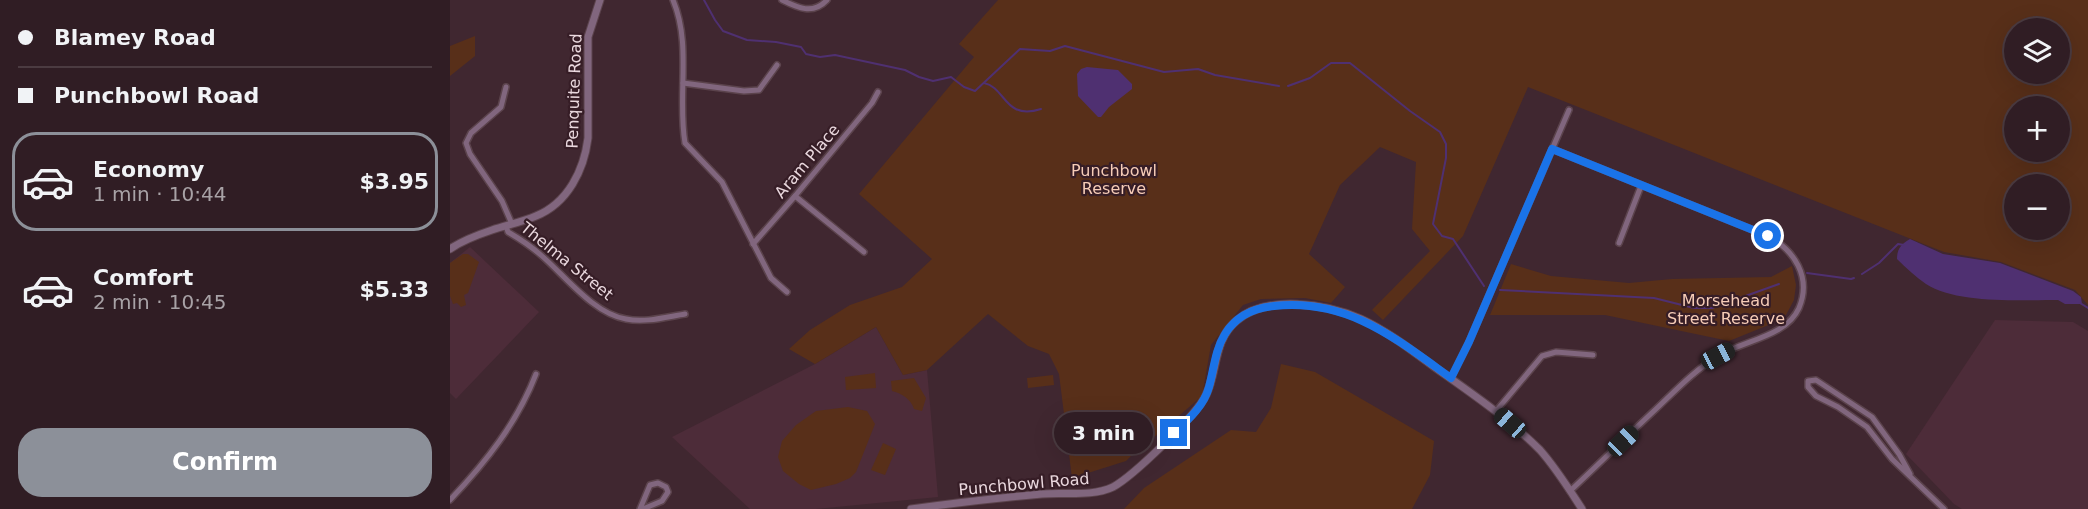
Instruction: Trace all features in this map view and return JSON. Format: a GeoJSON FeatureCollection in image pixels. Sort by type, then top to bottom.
{"type":"FeatureCollection","features":[{"type":"Feature","properties":{"kind":"street","name":"Penquite Road"},"geometry":{"type":"LineString","coordinates":[[450,249],[466,239],[537,216],[554,205],[570,188],[583,164],[588,138],[588,37],[600,0]]}},
{"type":"Feature","properties":{"kind":"street"},"geometry":{"type":"LineString","coordinates":[[673,0],[681,29],[685,143],[722,182],[771,278],[787,292]]}},
{"type":"Feature","properties":{"kind":"street"},"geometry":{"type":"LineString","coordinates":[[782,0],[811,10],[818,8],[827,0]]}},
{"type":"Feature","properties":{"kind":"street"},"geometry":{"type":"LineString","coordinates":[[683,83],[744,91],[759,90],[777,65]]}},
{"type":"Feature","properties":{"kind":"street"},"geometry":{"type":"LineString","coordinates":[[506,87],[501,107],[471,133],[466,143],[470,154],[502,201],[509,225]]}},
{"type":"Feature","properties":{"kind":"street","name":"Aram Place"},"geometry":{"type":"LineString","coordinates":[[753,244],[872,103],[878,92]]}},
{"type":"Feature","properties":{"kind":"street"},"geometry":{"type":"LineString","coordinates":[[1451,378],[1469,342],[1569,110]]}},
{"type":"Feature","properties":{"kind":"street"},"geometry":{"type":"LineString","coordinates":[[1552,149],[1768,236],[1790,251],[1798,262],[1802,278],[1799,308],[1786,324],[1777,331],[1734,347],[1698,369],[1570,491]]}},
{"type":"Feature","properties":{"kind":"street"},"geometry":{"type":"LineString","coordinates":[[1619,243],[1641,186]]}},
{"type":"Feature","properties":{"kind":"street"},"geometry":{"type":"LineString","coordinates":[[795,196],[864,252]]}},
{"type":"Feature","properties":{"kind":"street","name":"Thelma Street"},"geometry":{"type":"LineString","coordinates":[[509,225],[508,232],[540,254],[591,302],[607,312],[625,319],[648,320],[685,314]]}},
{"type":"Feature","properties":{"kind":"street","name":"Punchbowl Road"},"geometry":{"type":"LineString","coordinates":[[911,509],[1041,494],[1094,492],[1114,486],[1132,473],[1197,410],[1209,388],[1223,337],[1237,320],[1248,312],[1281,305],[1308,305],[1343,312],[1373,325],[1496,411],[1540,451],[1582,509]]}},
{"type":"Feature","properties":{"kind":"street"},"geometry":{"type":"LineString","coordinates":[[1496,411],[1542,356],[1556,352],[1593,355]]}},
{"type":"Feature","properties":{"kind":"street"},"geometry":{"type":"LineString","coordinates":[[450,500],[498,446],[524,403],[536,374]]}},
{"type":"Feature","properties":{"kind":"street"},"geometry":{"type":"LineString","coordinates":[[1910,474],[1899,454],[1872,417],[1815,380],[1808,381],[1808,387],[1816,396],[1838,407],[1867,427],[1892,459],[1944,509]]}},
{"type":"Feature","properties":{"kind":"street"},"geometry":{"type":"LineString","coordinates":[[658,483],[666,487],[668,492],[662,501],[641,509],[650,485],[658,483]]}},
{"type":"Feature","properties":{"kind":"shaded area"},"geometry":{"type":"Polygon","coordinates":[[[1087,67],[1118,70],[1132,84],[1132,89],[1109,107],[1101,117],[1098,117],[1078,96],[1077,74],[1081,69],[1087,67]]]}},
{"type":"Feature","properties":{"kind":"shaded area"},"geometry":{"type":"Polygon","coordinates":[[[1910,239],[1943,254],[2000,263],[2073,291],[2081,297],[2082,304],[2065,304],[2058,300],[1990,300],[1954,295],[1939,290],[1926,284],[1897,259],[1900,247],[1910,239]]]}},
{"type":"Feature","properties":{"kind":"shaded area"},"geometry":{"type":"Polygon","coordinates":[[[470,247],[539,312],[456,399],[450,393],[450,263],[470,247]]]}},
{"type":"Feature","properties":{"kind":"shaded area"},"geometry":{"type":"Polygon","coordinates":[[[1995,320],[2073,322],[2088,331],[2088,509],[1962,509],[1954,504],[1906,454],[1995,320]]]}},
{"type":"Feature","properties":{"kind":"shaded area"},"geometry":{"type":"Polygon","coordinates":[[[876,327],[903,375],[927,370],[938,497],[816,509],[750,509],[672,437],[815,364],[876,327]]]}},
{"type":"Feature","properties":{"kind":"green space","name":"Punchbowl Reserve"},"geometry":{"type":"Polygon","coordinates":[[[998,0],[2088,0],[2088,305],[2075,290],[2001,262],[1944,252],[1528,87],[1463,236],[1383,320],[1372,310],[1430,251],[1412,229],[1416,162],[1380,147],[1340,185],[1309,254],[1345,287],[1331,303],[1305,298],[1261,299],[1243,305],[1211,345],[1202,396],[1145,445],[1143,444],[1126,461],[1072,478],[1059,374],[1049,354],[1028,346],[988,314],[927,370],[903,375],[876,327],[815,364],[789,349],[810,330],[850,305],[902,287],[932,259],[859,194],[974,57],[959,44],[998,0]]]}},
{"type":"Feature","properties":{"kind":"green space"},"geometry":{"type":"Polygon","coordinates":[[[475,36],[475,56],[450,76],[450,46],[475,36]]]}},
{"type":"Feature","properties":{"kind":"green space"},"geometry":{"type":"Polygon","coordinates":[[[463,254],[468,254],[479,262],[468,293],[464,295],[466,305],[461,307],[457,303],[453,304],[450,296],[450,263],[463,254]]]}},
{"type":"Feature","properties":{"kind":"green space","name":"Morsehead Street Reserve"},"geometry":{"type":"Polygon","coordinates":[[[1511,264],[1551,276],[1629,283],[1672,279],[1771,277],[1792,266],[1796,285],[1794,300],[1786,315],[1771,324],[1729,341],[1605,315],[1490,315],[1511,264]]]}},
{"type":"Feature","properties":{"kind":"green space"},"geometry":{"type":"Polygon","coordinates":[[[1281,364],[1315,372],[1434,441],[1430,475],[1412,509],[1124,509],[1144,488],[1231,430],[1256,432],[1271,408],[1281,364]]]}},
{"type":"Feature","properties":{"kind":"green space"},"geometry":{"type":"Polygon","coordinates":[[[875,373],[876,388],[846,390],[845,377],[875,373]]]}},
{"type":"Feature","properties":{"kind":"green space"},"geometry":{"type":"Polygon","coordinates":[[[1053,375],[1054,385],[1028,388],[1027,378],[1053,375]]]}},
{"type":"Feature","properties":{"kind":"green space"},"geometry":{"type":"Polygon","coordinates":[[[914,378],[926,398],[922,411],[914,409],[905,397],[892,391],[891,381],[914,378]]]}},
{"type":"Feature","properties":{"kind":"green space"},"geometry":{"type":"Polygon","coordinates":[[[848,407],[867,411],[875,424],[856,472],[850,478],[836,484],[811,490],[799,484],[783,471],[778,457],[782,441],[796,425],[816,411],[848,407]]]}},
{"type":"Feature","properties":{"kind":"green space"},"geometry":{"type":"Polygon","coordinates":[[[883,443],[896,449],[885,475],[871,470],[883,443]]]}},
{"type":"Feature","properties":{"kind":"waterway"},"geometry":{"type":"LineString","coordinates":[[704,0],[723,31],[747,40],[801,47],[806,54],[820,57],[835,55],[905,70],[933,81],[951,77],[964,87],[975,91],[1020,49],[1050,51],[1065,46],[1164,72],[1198,69],[1215,75],[1279,86]]}},
{"type":"Feature","properties":{"kind":"waterway"},"geometry":{"type":"LineString","coordinates":[[1288,86],[1310,78],[1331,63],[1350,63],[1440,132],[1446,144],[1446,158],[1433,224],[1442,236],[1453,239],[1484,286]]}},
{"type":"Feature","properties":{"kind":"waterway"},"geometry":{"type":"LineString","coordinates":[[984,83],[997,90],[1007,102],[1020,111],[1041,109]]}},
{"type":"Feature","properties":{"kind":"waterway"},"geometry":{"type":"LineString","coordinates":[[1862,274],[1879,263],[1898,244],[1904,245]]}},
{"type":"Feature","properties":{"kind":"waterway"},"geometry":{"type":"LineString","coordinates":[[1807,273],[1854,278]]}},
{"type":"Feature","properties":{"kind":"waterway"},"geometry":{"type":"LineString","coordinates":[[1500,290],[1654,298],[1694,308],[1712,308],[1779,284]]}},
{"type":"Feature","properties":{"kind":"waterway"},"geometry":{"type":"LineString","coordinates":[[2080,303],[2088,308]]}},
{"type":"Feature","properties":{"kind":"route"},"geometry":{"type":"LineString","coordinates":[[1174,433],[1203,402],[1209,388],[1219,344],[1228,330],[1248,312],[1268,306],[1317,306],[1350,315],[1373,325],[1451,378],[1469,342],[1552,149],[1768,236]]}}]}
